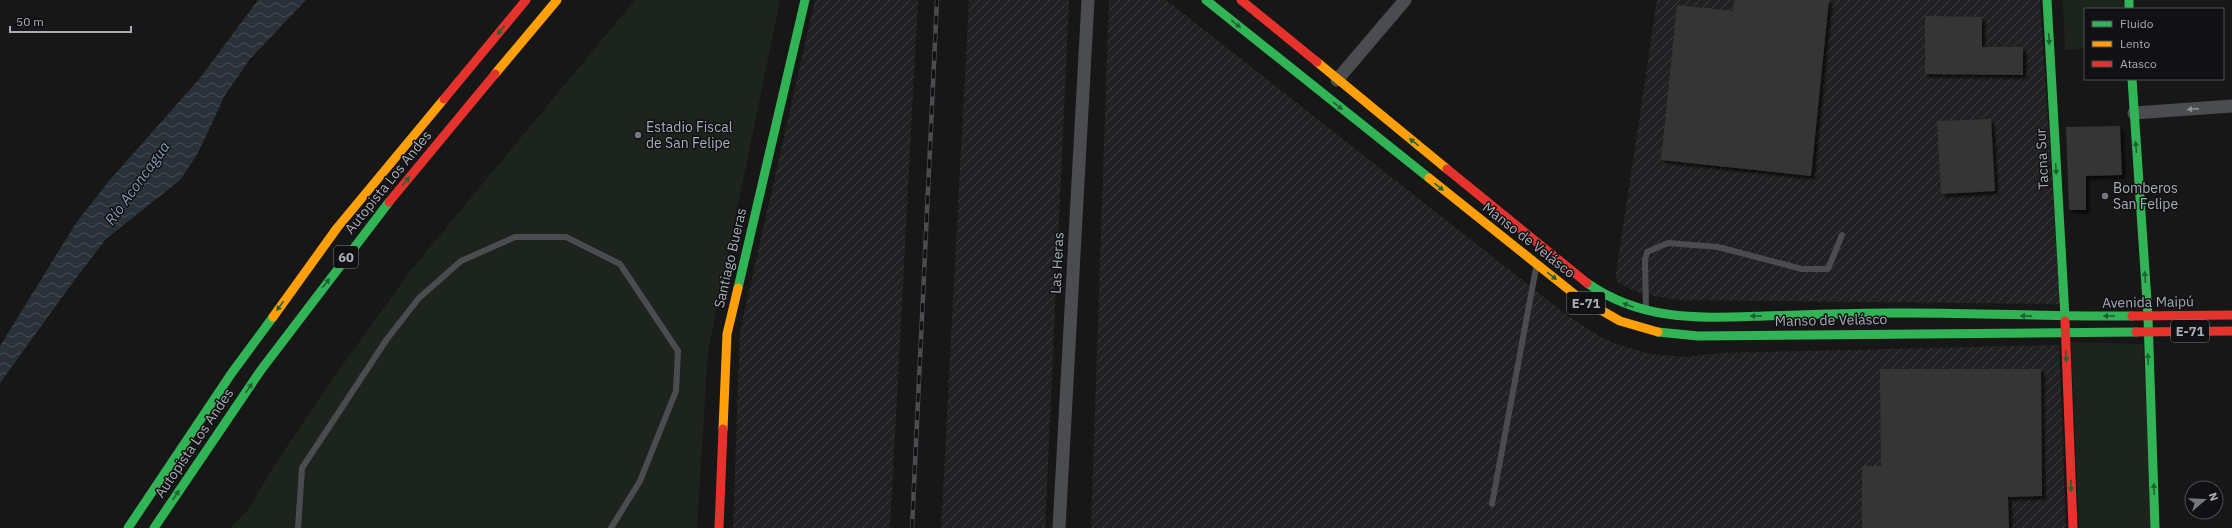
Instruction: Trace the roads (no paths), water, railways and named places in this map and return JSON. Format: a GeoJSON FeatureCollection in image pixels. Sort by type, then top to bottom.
{"type":"FeatureCollection","features":[{"type":"Feature","properties":{"kind":"main road","name":"Autopista Los Andes"},"geometry":{"type":"LineString","coordinates":[[128,528],[231,374],[337,228],[526,0]]}},
{"type":"Feature","properties":{"kind":"main road","name":"Autopista Los Andes"},"geometry":{"type":"LineString","coordinates":[[154,528],[261,370],[319,292],[417,166],[557,0]]}},
{"type":"Feature","properties":{"kind":"main road","name":"Santiago Bueras"},"geometry":{"type":"LineString","coordinates":[[719,528],[727,334],[805,0]]}},
{"type":"Feature","properties":{"kind":"main road","name":"Manso de Velásco"},"geometry":{"type":"LineString","coordinates":[[1206,0],[1536,264],[1594,308],[1628,325],[1662,334],[1698,336],[1860,333],[2065,334]]}},
{"type":"Feature","properties":{"kind":"main road","name":"Manso de Velásco"},"geometry":{"type":"LineString","coordinates":[[1241,0],[1578,276],[1610,298],[1647,312],[1682,318],[1892,313],[2065,317]]}},
{"type":"Feature","properties":{"kind":"main road","name":"Tacna Sur"},"geometry":{"type":"LineString","coordinates":[[2047,0],[2065,317],[2073,528]]}},
{"type":"Feature","properties":{"kind":"main road"},"geometry":{"type":"LineString","coordinates":[[2132,80],[2148,316],[2147,331],[2155,528]]}},
{"type":"Feature","properties":{"kind":"main road","name":"Avenida Maipú"},"geometry":{"type":"LineString","coordinates":[[2065,317],[2232,315]]}},
{"type":"Feature","properties":{"kind":"main road","name":"Avenida Maipú"},"geometry":{"type":"LineString","coordinates":[[2065,334],[2147,331],[2232,331]]}},
{"type":"Feature","properties":{"kind":"street","name":"Las Heras"},"geometry":{"type":"LineString","coordinates":[[1059,528],[1088,0]]}},
{"type":"Feature","properties":{"kind":"street"},"geometry":{"type":"LineString","coordinates":[[1337,80],[1405,0]]}},
{"type":"Feature","properties":{"kind":"street"},"geometry":{"type":"LineString","coordinates":[[2134,113],[2232,106]]}},
{"type":"Feature","properties":{"kind":"lane"},"geometry":{"type":"LineString","coordinates":[[1647,312],[1645,260],[1647,252],[1668,243],[1718,247],[1802,269],[1828,269],[1842,235]]}},
{"type":"Feature","properties":{"kind":"lane"},"geometry":{"type":"LineString","coordinates":[[298,528],[302,468],[387,339],[418,298],[461,261],[514,237],[566,237],[620,264],[678,351],[676,391],[640,481],[611,528]]}},
{"type":"Feature","properties":{"kind":"lane"},"geometry":{"type":"LineString","coordinates":[[1492,504],[1536,264]]}},
{"type":"Feature","properties":{"kind":"water","name":"Río Aconcagua"},"geometry":{"type":"Polygon","coordinates":[[[258,0],[306,0],[250,59],[225,95],[197,155],[180,180],[106,239],[0,383],[0,346],[76,223],[108,182],[200,78],[258,0]]]}},
{"type":"Feature","properties":{"kind":"railway"},"geometry":{"type":"LineString","coordinates":[[912,528],[937,0]]}},
{"type":"Feature","properties":{"kind":"place","name":"Estadio Fiscal de San Felipe"},"geometry":{"type":"Point","coordinates":[638,135]}},
{"type":"Feature","properties":{"kind":"place","name":"Bomberos San Felipe"},"geometry":{"type":"Point","coordinates":[2105,196]}}]}
